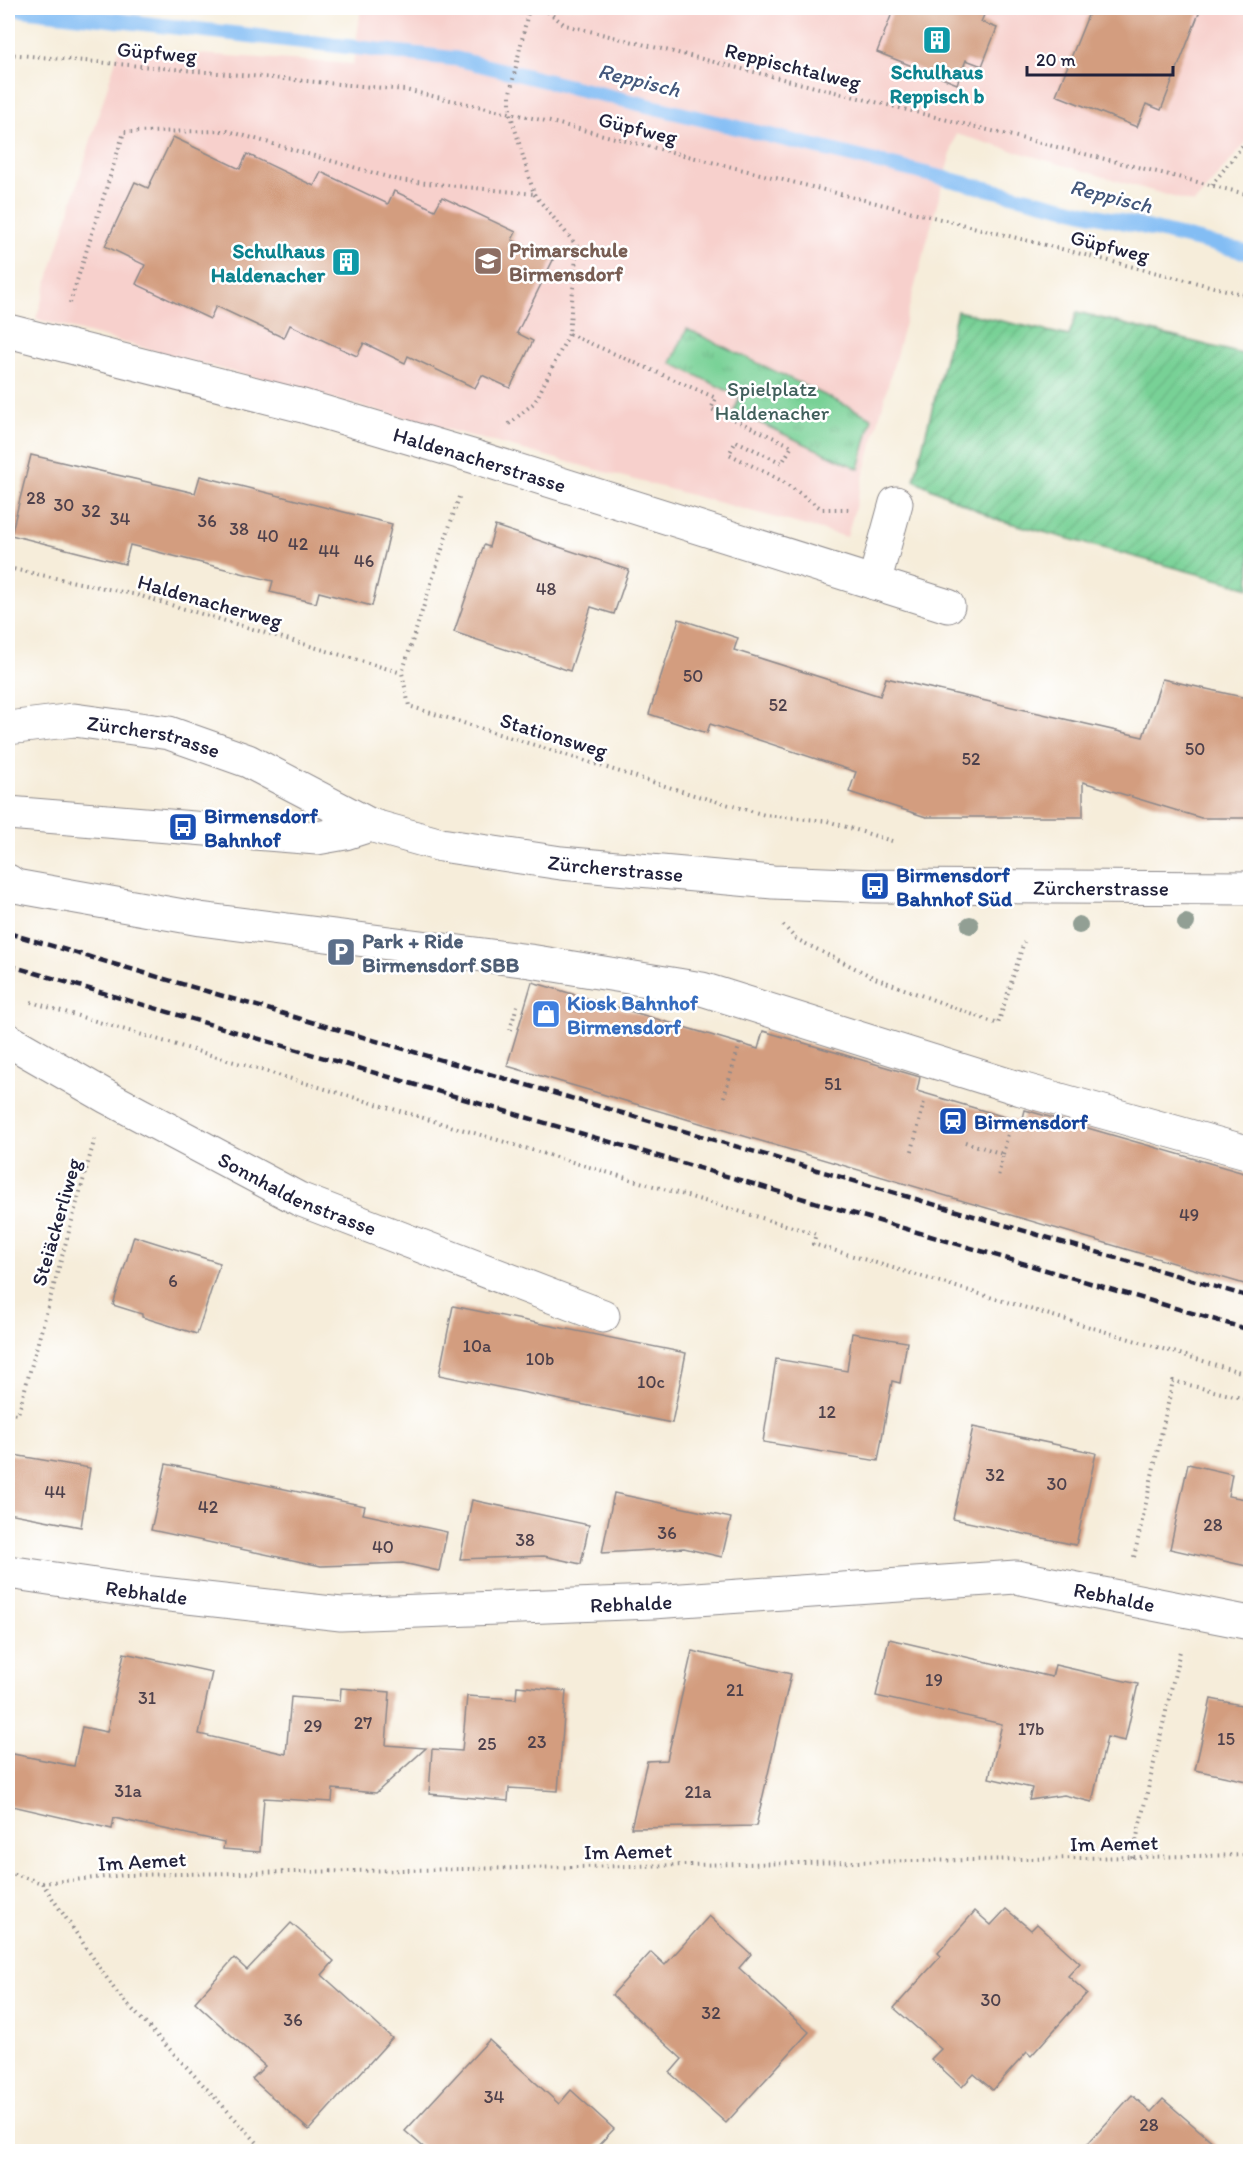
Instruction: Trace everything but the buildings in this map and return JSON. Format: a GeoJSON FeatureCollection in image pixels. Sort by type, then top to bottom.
{"type":"FeatureCollection","features":[{"type":"Feature","properties":{"kind":"street","name":"Haldenacherstrasse"},"geometry":{"type":"LineString","coordinates":[[8,331],[314,409],[472,456],[948,606]]}},
{"type":"Feature","properties":{"kind":"street"},"geometry":{"type":"LineString","coordinates":[[874,582],[894,510]]}},
{"type":"Feature","properties":{"kind":"street","name":"Zürcherstrasse"},"geometry":{"type":"LineString","coordinates":[[8,728],[74,720],[170,733],[248,761],[370,825],[441,845],[561,863],[773,882],[875,886],[1251,888]]}},
{"type":"Feature","properties":{"kind":"street"},"geometry":{"type":"LineString","coordinates":[[8,813],[317,838],[345,833],[370,825]]}},
{"type":"Feature","properties":{"kind":"street"},"geometry":{"type":"LineString","coordinates":[[8,881],[15,886],[200,919],[530,961],[702,988],[1021,1089],[1251,1153]]}},
{"type":"Feature","properties":{"kind":"street","name":"Sonnhaldenstrasse"},"geometry":{"type":"LineString","coordinates":[[8,1040],[107,1097],[299,1199],[603,1316]]}},
{"type":"Feature","properties":{"kind":"street","name":"Rebhalde"},"geometry":{"type":"LineString","coordinates":[[8,1572],[143,1593],[342,1614],[653,1602],[1016,1577],[1251,1623]]}},
{"type":"Feature","properties":{"kind":"path"},"geometry":{"type":"LineString","coordinates":[[528,8],[510,93],[510,112],[534,194],[577,246],[569,334],[535,402]]}},
{"type":"Feature","properties":{"kind":"path","name":"Reppischtalweg"},"geometry":{"type":"LineString","coordinates":[[543,8],[564,25],[1251,195]]}},
{"type":"Feature","properties":{"kind":"path","name":"Güpfweg"},"geometry":{"type":"LineString","coordinates":[[8,54],[405,90],[510,112],[1251,296]]}},
{"type":"Feature","properties":{"kind":"path"},"geometry":{"type":"LineString","coordinates":[[57,343],[124,132],[228,131],[398,180],[534,194]]}},
{"type":"Feature","properties":{"kind":"path"},"geometry":{"type":"LineString","coordinates":[[1212,185],[1251,136]]}},
{"type":"Feature","properties":{"kind":"path"},"geometry":{"type":"LineString","coordinates":[[569,334],[716,398],[711,409],[792,446],[783,463],[736,441],[729,454],[782,481],[822,509],[894,510]]}},
{"type":"Feature","properties":{"kind":"path","name":"Stationsweg"},"geometry":{"type":"LineString","coordinates":[[462,488],[402,673],[408,706],[765,815],[827,821]]}},
{"type":"Feature","properties":{"kind":"path","name":"Haldenacherweg"},"geometry":{"type":"LineString","coordinates":[[8,568],[137,595],[402,673]]}},
{"type":"Feature","properties":{"kind":"path"},"geometry":{"type":"LineString","coordinates":[[782,920],[783,927],[796,939],[875,978],[998,1024],[1024,942]]}},
{"type":"Feature","properties":{"kind":"path"},"geometry":{"type":"LineString","coordinates":[[30,1002],[816,1233],[813,1244],[1248,1375],[1250,1364]]}},
{"type":"Feature","properties":{"kind":"path"},"geometry":{"type":"LineString","coordinates":[[724,1097],[751,1004]]}},
{"type":"Feature","properties":{"kind":"path","name":"Steiäckerliweg"},"geometry":{"type":"LineString","coordinates":[[8,1413],[18,1414],[107,1097]]}},
{"type":"Feature","properties":{"kind":"path"},"geometry":{"type":"LineString","coordinates":[[912,1151],[924,1100]]}},
{"type":"Feature","properties":{"kind":"path"},"geometry":{"type":"LineString","coordinates":[[998,1177],[1009,1133]]}},
{"type":"Feature","properties":{"kind":"path"},"geometry":{"type":"LineString","coordinates":[[965,1142],[1003,1154]]}},
{"type":"Feature","properties":{"kind":"path"},"geometry":{"type":"LineString","coordinates":[[1134,1558],[1173,1381],[1251,1400]]}},
{"type":"Feature","properties":{"kind":"path"},"geometry":{"type":"LineString","coordinates":[[1132,1858],[1180,1650]]}},
{"type":"Feature","properties":{"kind":"path","name":"Im Aemet"},"geometry":{"type":"LineString","coordinates":[[8,1872],[42,1882],[138,1875],[1251,1855]]}},
{"type":"Feature","properties":{"kind":"path"},"geometry":{"type":"LineString","coordinates":[[42,1882],[117,1993],[266,2151]]}},
{"type":"Feature","properties":{"kind":"shaded area","name":"Primarschule Birmensdorf"},"geometry":{"type":"Polygon","coordinates":[[[361,8],[1250,8],[1250,138],[1194,203],[956,134],[847,537],[36,319],[119,49],[353,64],[361,8]]]}},
{"type":"Feature","properties":{"kind":"green space"},"geometry":{"type":"Polygon","coordinates":[[[957,311],[1069,336],[1077,312],[1250,356],[1250,588],[995,519],[914,480],[957,311]]]}},
{"type":"Feature","properties":{"kind":"green space","name":"Spielplatz Haldenacher"},"geometry":{"type":"Polygon","coordinates":[[[687,329],[872,418],[859,469],[734,411],[740,397],[671,363],[687,329]]]}},
{"type":"Feature","properties":{"kind":"waterway","name":"Reppisch"},"geometry":{"type":"LineString","coordinates":[[8,8],[457,59],[1250,253]]}},
{"type":"Feature","properties":{"kind":"railway"},"geometry":{"type":"LineString","coordinates":[[8,933],[1250,1297]]}},
{"type":"Feature","properties":{"kind":"railway"},"geometry":{"type":"LineString","coordinates":[[8,965],[1250,1330]]}},
{"type":"Feature","properties":{"kind":"place","name":"Schulhaus Reppisch b"},"geometry":{"type":"Point","coordinates":[937,40]}},
{"type":"Feature","properties":{"kind":"place","name":"Primarschule Birmensdorf"},"geometry":{"type":"Point","coordinates":[488,261]}},
{"type":"Feature","properties":{"kind":"place","name":"Schulhaus Haldenacher"},"geometry":{"type":"Point","coordinates":[346,262]}},
{"type":"Feature","properties":{"kind":"place","name":"Birmensdorf Bahnhof"},"geometry":{"type":"Point","coordinates":[183,827]}},
{"type":"Feature","properties":{"kind":"place","name":"Birmensdorf Bahnhof Süd"},"geometry":{"type":"Point","coordinates":[875,886]}},
{"type":"Feature","properties":{"kind":"place","name":"Park + Ride Birmensdorf SBB"},"geometry":{"type":"Point","coordinates":[341,952]}},
{"type":"Feature","properties":{"kind":"place","name":"Kiosk Bahnhof Birmensdorf"},"geometry":{"type":"Point","coordinates":[546,1014]}},
{"type":"Feature","properties":{"kind":"place","name":"Birmensdorf"},"geometry":{"type":"Point","coordinates":[953,1121]}}]}
